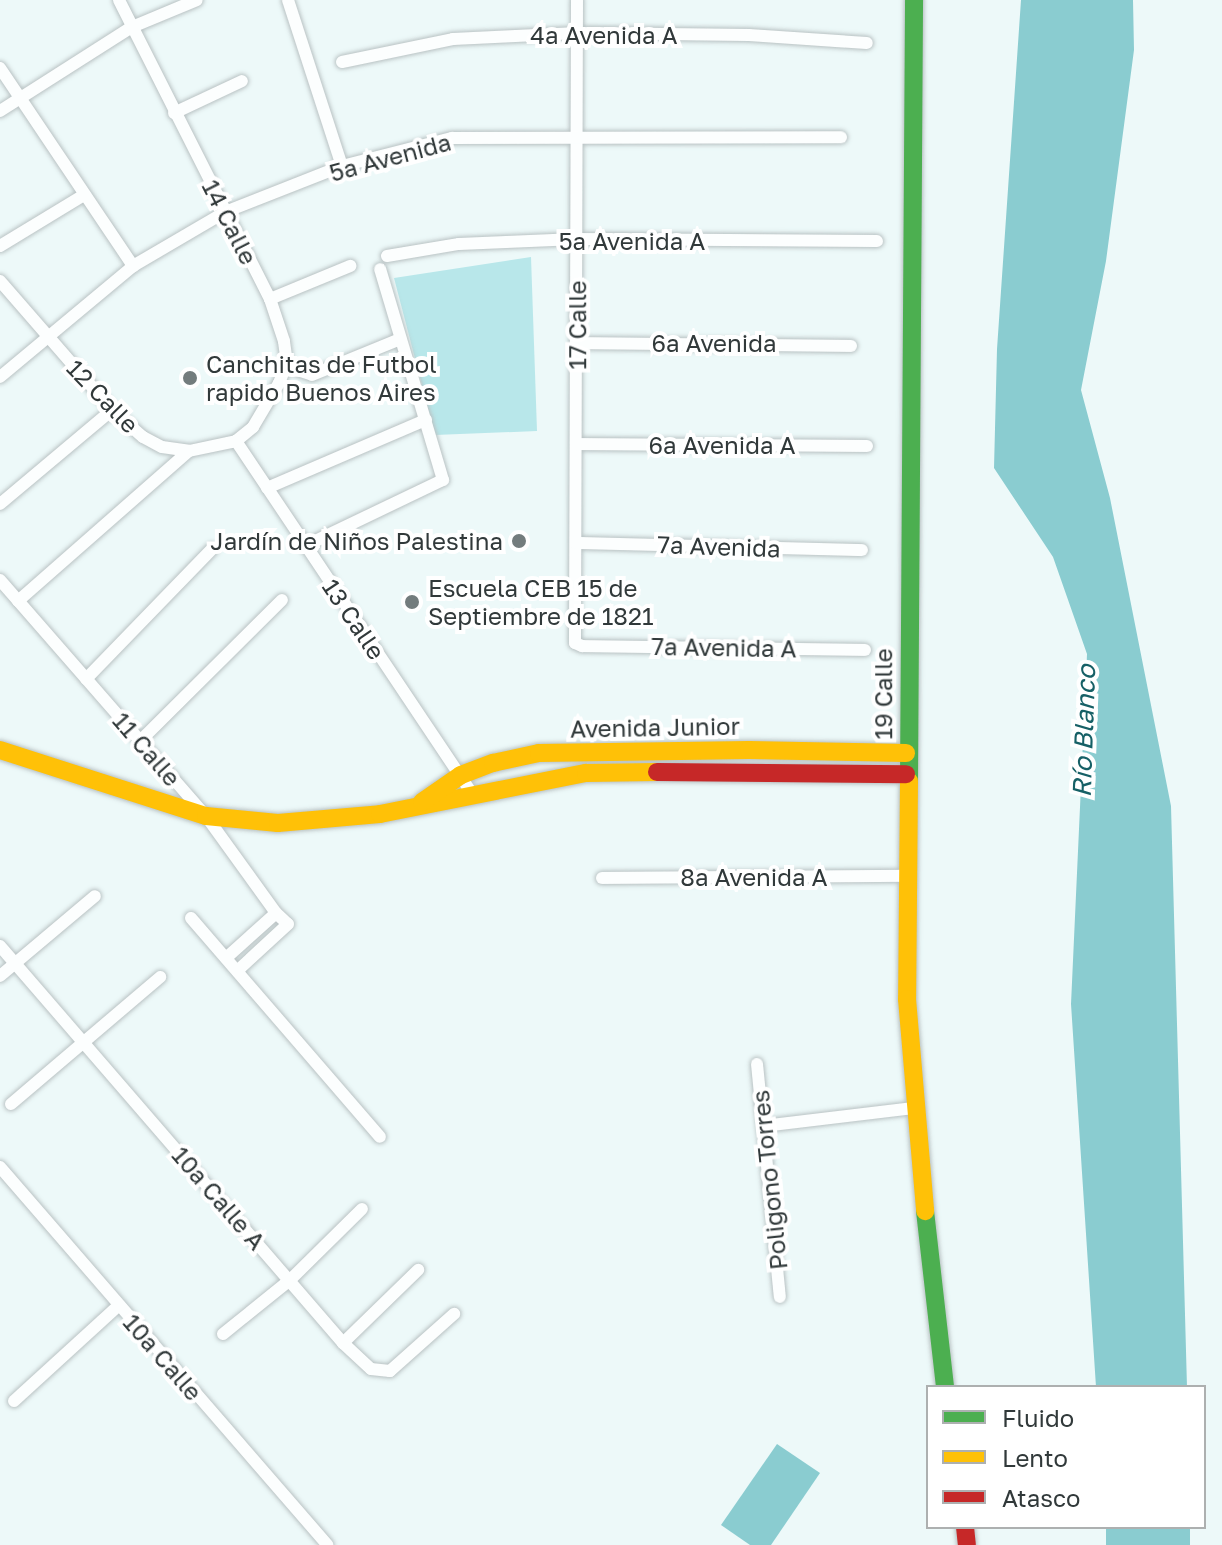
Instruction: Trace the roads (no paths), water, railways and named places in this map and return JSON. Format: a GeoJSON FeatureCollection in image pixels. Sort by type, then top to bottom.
{"type":"FeatureCollection","features":[{"type":"Feature","properties":{"kind":"main road","name":"19 Calle"},"geometry":{"type":"LineString","coordinates":[[914,0],[906,753],[907,999],[914,1108],[945,1385]]}},
{"type":"Feature","properties":{"kind":"main road","name":"Avenida Junior"},"geometry":{"type":"LineString","coordinates":[[0,750],[206,816],[243,821],[314,822],[474,796],[586,773],[745,771],[906,774]]}},
{"type":"Feature","properties":{"kind":"main road","name":"Avenida Junior"},"geometry":{"type":"LineString","coordinates":[[417,806],[461,775],[493,763],[539,753],[584,750],[906,753]]}},
{"type":"Feature","properties":{"kind":"street","name":"14 Calle"},"geometry":{"type":"LineString","coordinates":[[119,0],[270,299],[284,341],[285,366]]}},
{"type":"Feature","properties":{"kind":"street"},"geometry":{"type":"LineString","coordinates":[[0,111],[132,27],[197,0]]}},
{"type":"Feature","properties":{"kind":"street"},"geometry":{"type":"LineString","coordinates":[[288,0],[342,166]]}},
{"type":"Feature","properties":{"kind":"street","name":"17 Calle"},"geometry":{"type":"LineString","coordinates":[[577,0],[575,643],[582,646]]}},
{"type":"Feature","properties":{"kind":"street","name":"4a Avenida A"},"geometry":{"type":"LineString","coordinates":[[342,62],[453,39],[578,33],[749,35],[867,43]]}},
{"type":"Feature","properties":{"kind":"street"},"geometry":{"type":"LineString","coordinates":[[0,68],[133,266]]}},
{"type":"Feature","properties":{"kind":"street"},"geometry":{"type":"LineString","coordinates":[[174,113],[242,81]]}},
{"type":"Feature","properties":{"kind":"street","name":"5a Avenida"},"geometry":{"type":"LineString","coordinates":[[0,377],[133,266],[225,212],[342,166],[452,138],[576,135],[841,137]]}},
{"type":"Feature","properties":{"kind":"street"},"geometry":{"type":"LineString","coordinates":[[0,246],[84,195]]}},
{"type":"Feature","properties":{"kind":"street","name":"5a Avenida A"},"geometry":{"type":"LineString","coordinates":[[387,256],[459,244],[577,239],[877,241]]}},
{"type":"Feature","properties":{"kind":"street"},"geometry":{"type":"LineString","coordinates":[[270,299],[350,266]]}},
{"type":"Feature","properties":{"kind":"street"},"geometry":{"type":"LineString","coordinates":[[305,546],[439,485],[444,473],[380,269]]}},
{"type":"Feature","properties":{"kind":"street","name":"12 Calle"},"geometry":{"type":"LineString","coordinates":[[1,285],[112,410],[143,437],[162,447],[189,451],[236,441]]}},
{"type":"Feature","properties":{"kind":"street"},"geometry":{"type":"LineString","coordinates":[[236,441],[253,427],[266,409],[285,366],[312,375],[400,339]]}},
{"type":"Feature","properties":{"kind":"street","name":"6a Avenida"},"geometry":{"type":"LineString","coordinates":[[577,343],[851,346]]}},
{"type":"Feature","properties":{"kind":"street"},"geometry":{"type":"LineString","coordinates":[[0,504],[112,410]]}},
{"type":"Feature","properties":{"kind":"street"},"geometry":{"type":"LineString","coordinates":[[267,488],[426,420]]}},
{"type":"Feature","properties":{"kind":"street","name":"13 Calle"},"geometry":{"type":"LineString","coordinates":[[236,441],[474,796]]}},
{"type":"Feature","properties":{"kind":"street","name":"6a Avenida A"},"geometry":{"type":"LineString","coordinates":[[577,444],[867,446]]}},
{"type":"Feature","properties":{"kind":"street"},"geometry":{"type":"LineString","coordinates":[[18,601],[189,451]]}},
{"type":"Feature","properties":{"kind":"street","name":"7a Avenida"},"geometry":{"type":"LineString","coordinates":[[576,543],[862,550]]}},
{"type":"Feature","properties":{"kind":"street"},"geometry":{"type":"LineString","coordinates":[[86,679],[212,549]]}},
{"type":"Feature","properties":{"kind":"street","name":"11 Calle"},"geometry":{"type":"LineString","coordinates":[[0,580],[206,816],[276,913],[288,924],[237,971]]}},
{"type":"Feature","properties":{"kind":"street"},"geometry":{"type":"LineString","coordinates":[[140,741],[282,600]]}},
{"type":"Feature","properties":{"kind":"street","name":"7a Avenida A"},"geometry":{"type":"LineString","coordinates":[[582,646],[865,650]]}},
{"type":"Feature","properties":{"kind":"street","name":"8a Avenida A"},"geometry":{"type":"LineString","coordinates":[[602,878],[906,876]]}},
{"type":"Feature","properties":{"kind":"street"},"geometry":{"type":"LineString","coordinates":[[0,976],[95,896]]}},
{"type":"Feature","properties":{"kind":"street"},"geometry":{"type":"LineString","coordinates":[[226,958],[276,913]]}},
{"type":"Feature","properties":{"kind":"street"},"geometry":{"type":"LineString","coordinates":[[191,918],[380,1137]]}},
{"type":"Feature","properties":{"kind":"street","name":"10a Calle A"},"geometry":{"type":"LineString","coordinates":[[0,946],[343,1343],[371,1369],[390,1371],[454,1314]]}},
{"type":"Feature","properties":{"kind":"street"},"geometry":{"type":"LineString","coordinates":[[11,1104],[160,977]]}},
{"type":"Feature","properties":{"kind":"street","name":"Poligono Torres"},"geometry":{"type":"LineString","coordinates":[[757,1064],[780,1297]]}},
{"type":"Feature","properties":{"kind":"street"},"geometry":{"type":"LineString","coordinates":[[763,1126],[914,1108]]}},
{"type":"Feature","properties":{"kind":"street","name":"10a Calle"},"geometry":{"type":"LineString","coordinates":[[0,1167],[327,1545]]}},
{"type":"Feature","properties":{"kind":"street"},"geometry":{"type":"LineString","coordinates":[[223,1334],[290,1280],[362,1209]]}},
{"type":"Feature","properties":{"kind":"street"},"geometry":{"type":"LineString","coordinates":[[343,1343],[418,1270]]}},
{"type":"Feature","properties":{"kind":"street"},"geometry":{"type":"LineString","coordinates":[[14,1401],[118,1306]]}},
{"type":"Feature","properties":{"kind":"water","name":"Río Blanco"},"geometry":{"type":"Polygon","coordinates":[[[1021,0],[1133,0],[1134,50],[1106,261],[1081,390],[1110,498],[1171,806],[1187,1385],[1096,1385],[1071,1004],[1087,654],[1053,557],[994,468],[997,349],[1021,0]]]}},
{"type":"Feature","properties":{"kind":"water"},"geometry":{"type":"Polygon","coordinates":[[[777,1444],[820,1473],[771,1545],[750,1545],[721,1525],[777,1444]]]}},
{"type":"Feature","properties":{"kind":"water"},"geometry":{"type":"Polygon","coordinates":[[[1106,1529],[1190,1529],[1190,1545],[1106,1545],[1106,1529]]]}},
{"type":"Feature","properties":{"kind":"place","name":"Canchitas de Futbol rapido Buenos Aires"},"geometry":{"type":"Point","coordinates":[190,378]}},
{"type":"Feature","properties":{"kind":"place","name":"Jardín de Niños Palestina"},"geometry":{"type":"Point","coordinates":[519,541]}},
{"type":"Feature","properties":{"kind":"place","name":"Escuela CEB 15 de Septiembre de 1821"},"geometry":{"type":"Point","coordinates":[412,602]}}]}
